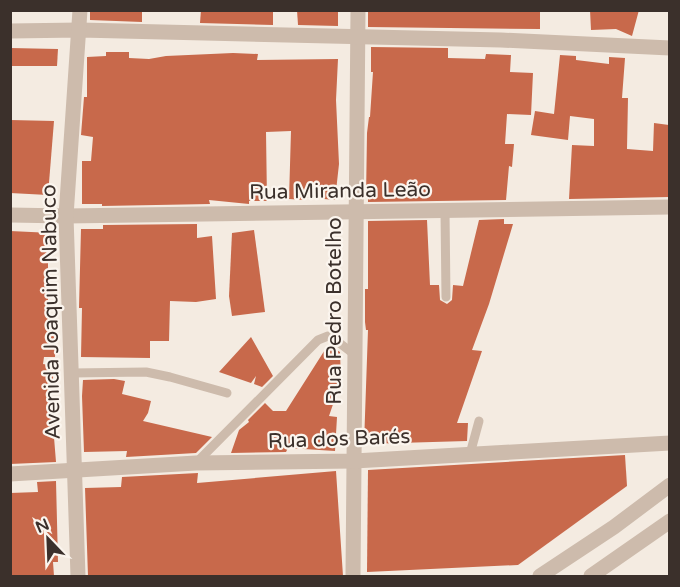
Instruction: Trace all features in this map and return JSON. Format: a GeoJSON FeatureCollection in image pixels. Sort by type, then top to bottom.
{"type":"FeatureCollection","features":[{"type":"Feature","properties":{"kind":"street","name":"Avenida Joaquim Nabuco"},"geometry":{"type":"LineString","coordinates":[[78,576],[66,216],[80,10]]}},
{"type":"Feature","properties":{"kind":"street","name":"Rua Pedro Botelho"},"geometry":{"type":"LineString","coordinates":[[353,576],[358,10]]}},
{"type":"Feature","properties":{"kind":"street"},"geometry":{"type":"LineString","coordinates":[[10,31],[80,30],[501,40],[669,48]]}},
{"type":"Feature","properties":{"kind":"street","name":"Rua Miranda Leão"},"geometry":{"type":"LineString","coordinates":[[10,215],[669,207]]}},
{"type":"Feature","properties":{"kind":"street","name":"Rua dos Barés"},"geometry":{"type":"LineString","coordinates":[[10,474],[196,463],[354,461],[669,443]]}},
{"type":"Feature","properties":{"kind":"street"},"geometry":{"type":"LineString","coordinates":[[540,576],[614,527],[669,485]]}},
{"type":"Feature","properties":{"kind":"street"},"geometry":{"type":"LineString","coordinates":[[591,576],[669,521]]}},
{"type":"Feature","properties":{"kind":"lane"},"geometry":{"type":"LineString","coordinates":[[445,211],[446,297]]}},
{"type":"Feature","properties":{"kind":"lane"},"geometry":{"type":"LineString","coordinates":[[196,463],[318,340],[328,336],[333,338],[355,355]]}},
{"type":"Feature","properties":{"kind":"lane"},"geometry":{"type":"LineString","coordinates":[[72,373],[146,372],[226,393]]}},
{"type":"Feature","properties":{"kind":"lane"},"geometry":{"type":"LineString","coordinates":[[470,454],[479,421]]}},
{"type":"Feature","properties":{"kind":"building"},"geometry":{"type":"Polygon","coordinates":[[[90,10],[142,10],[142,22],[90,20],[90,10]]]}},
{"type":"Feature","properties":{"kind":"building"},"geometry":{"type":"Polygon","coordinates":[[[201,10],[273,10],[273,25],[200,23],[201,10]]]}},
{"type":"Feature","properties":{"kind":"building"},"geometry":{"type":"Polygon","coordinates":[[[297,10],[338,10],[338,26],[298,25],[297,10]]]}},
{"type":"Feature","properties":{"kind":"building"},"geometry":{"type":"Polygon","coordinates":[[[368,10],[540,10],[540,29],[368,27],[368,10]]]}},
{"type":"Feature","properties":{"kind":"building"},"geometry":{"type":"Polygon","coordinates":[[[590,10],[639,10],[632,36],[616,29],[591,30],[590,10]]]}},
{"type":"Feature","properties":{"kind":"building"},"geometry":{"type":"Polygon","coordinates":[[[371,47],[448,48],[448,58],[485,59],[486,54],[511,55],[510,72],[533,73],[531,115],[507,114],[505,144],[514,144],[512,167],[509,166],[506,200],[368,202],[366,198],[367,133],[373,72],[371,72],[371,47]]]}},
{"type":"Feature","properties":{"kind":"building"},"geometry":{"type":"Polygon","coordinates":[[[10,48],[58,49],[57,66],[10,66],[10,48]]]}},
{"type":"Feature","properties":{"kind":"building"},"geometry":{"type":"Polygon","coordinates":[[[106,52],[129,52],[129,58],[149,59],[233,53],[258,54],[257,60],[338,59],[336,100],[339,164],[335,200],[303,197],[303,200],[289,199],[291,131],[266,132],[267,201],[249,201],[249,204],[209,200],[210,204],[102,206],[102,204],[82,204],[82,161],[91,161],[93,137],[81,135],[84,97],[87,97],[87,57],[106,56],[106,52]]]}},
{"type":"Feature","properties":{"kind":"building"},"geometry":{"type":"Polygon","coordinates":[[[560,55],[576,56],[576,60],[609,64],[609,57],[625,58],[622,98],[628,98],[627,149],[653,151],[654,123],[669,125],[669,197],[569,199],[572,145],[594,146],[594,119],[570,116],[568,140],[531,135],[535,111],[554,114],[560,55]]]}},
{"type":"Feature","properties":{"kind":"building"},"geometry":{"type":"Polygon","coordinates":[[[10,120],[54,121],[48,195],[10,193],[10,120]]]}},
{"type":"Feature","properties":{"kind":"building"},"geometry":{"type":"Polygon","coordinates":[[[504,219],[504,224],[513,224],[489,304],[472,350],[482,351],[457,423],[468,423],[467,441],[364,444],[368,330],[366,330],[365,322],[365,289],[368,289],[368,221],[427,220],[430,285],[439,285],[440,300],[447,304],[452,300],[453,285],[463,286],[479,220],[504,219]]]}},
{"type":"Feature","properties":{"kind":"building"},"geometry":{"type":"Polygon","coordinates":[[[197,224],[197,238],[212,236],[216,299],[196,302],[170,301],[169,341],[150,341],[150,358],[81,357],[82,308],[79,308],[81,229],[103,229],[103,225],[197,224]]]}},
{"type":"Feature","properties":{"kind":"building"},"geometry":{"type":"Polygon","coordinates":[[[254,230],[265,312],[232,316],[229,296],[232,233],[254,230]]]}},
{"type":"Feature","properties":{"kind":"building"},"geometry":{"type":"Polygon","coordinates":[[[10,231],[52,233],[52,263],[48,263],[48,321],[52,322],[51,330],[56,330],[55,357],[44,357],[43,364],[54,366],[50,409],[56,409],[56,425],[53,425],[56,462],[10,464],[10,231]]]}},
{"type":"Feature","properties":{"kind":"building"},"geometry":{"type":"Polygon","coordinates":[[[251,337],[273,376],[262,387],[254,384],[256,376],[251,383],[219,372],[251,337]]]}},
{"type":"Feature","properties":{"kind":"building"},"geometry":{"type":"Polygon","coordinates":[[[328,345],[340,352],[341,381],[329,416],[337,417],[335,451],[288,448],[286,452],[231,453],[239,430],[265,403],[273,411],[286,411],[328,345]]]}},
{"type":"Feature","properties":{"kind":"building"},"geometry":{"type":"Polygon","coordinates":[[[83,380],[125,381],[122,394],[151,401],[143,421],[212,437],[196,453],[126,457],[127,451],[84,452],[83,380]]]}},
{"type":"Feature","properties":{"kind":"building"},"geometry":{"type":"Polygon","coordinates":[[[625,455],[627,486],[518,565],[367,572],[368,470],[625,455]]]}},
{"type":"Feature","properties":{"kind":"building"},"geometry":{"type":"Polygon","coordinates":[[[336,471],[343,576],[88,576],[85,488],[121,487],[122,477],[198,473],[197,483],[336,471]]]}},
{"type":"Feature","properties":{"kind":"building"},"geometry":{"type":"Polygon","coordinates":[[[56,481],[58,562],[53,562],[54,576],[10,576],[10,493],[38,492],[37,482],[56,481]]]}}]}
